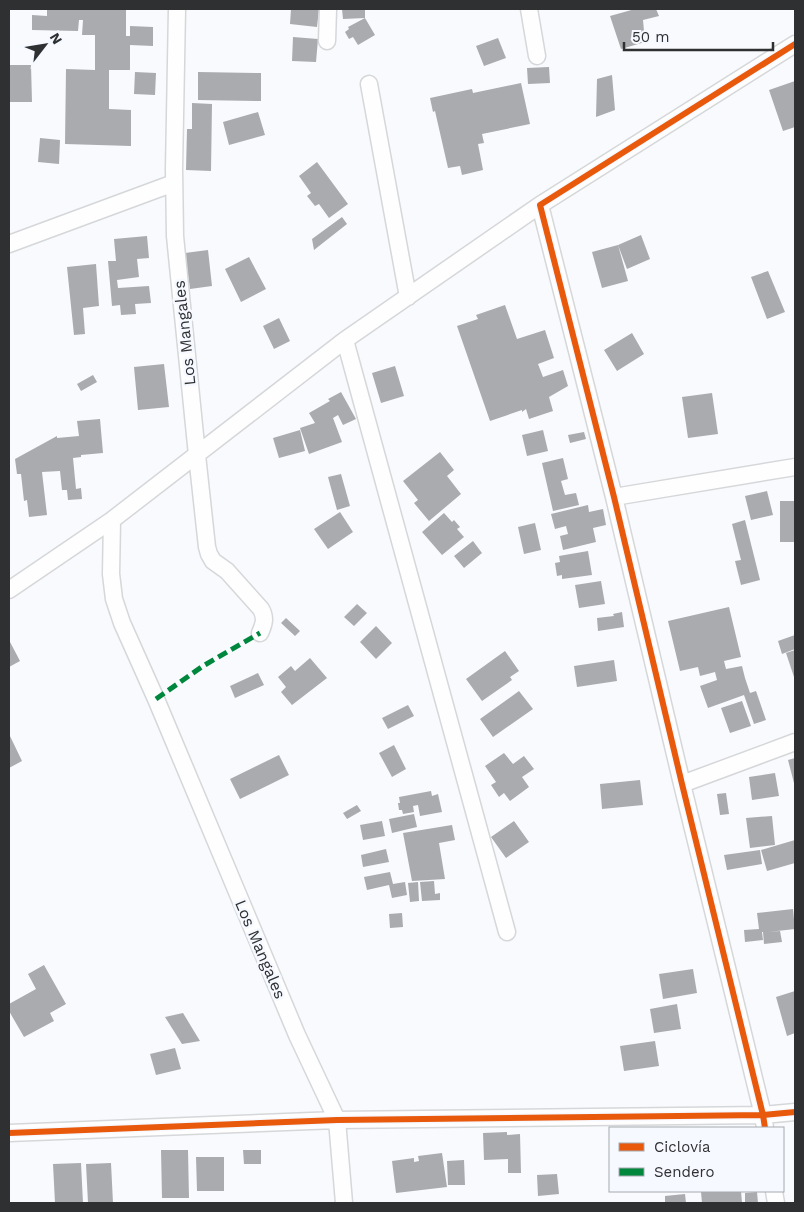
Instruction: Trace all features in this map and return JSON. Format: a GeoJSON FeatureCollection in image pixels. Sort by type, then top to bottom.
{"type":"FeatureCollection","features":[{"type":"Feature","properties":{"kind":"street","name":"Los Mangales"},"geometry":{"type":"LineString","coordinates":[[177,9],[175,236],[209,554],[213,561],[227,570],[262,609],[265,620],[260,633]]}},
{"type":"Feature","properties":{"kind":"street"},"geometry":{"type":"LineString","coordinates":[[328,9],[328,40]]}},
{"type":"Feature","properties":{"kind":"street"},"geometry":{"type":"LineString","coordinates":[[528,9],[537,56]]}},
{"type":"Feature","properties":{"kind":"street"},"geometry":{"type":"LineString","coordinates":[[9,590],[112,520],[345,340],[540,205],[795,44]]}},
{"type":"Feature","properties":{"kind":"street"},"geometry":{"type":"LineString","coordinates":[[369,84],[408,297]]}},
{"type":"Feature","properties":{"kind":"street"},"geometry":{"type":"LineString","coordinates":[[9,244],[174,183]]}},
{"type":"Feature","properties":{"kind":"street"},"geometry":{"type":"LineString","coordinates":[[540,205],[614,497],[764,1122]]}},
{"type":"Feature","properties":{"kind":"street"},"geometry":{"type":"LineString","coordinates":[[345,340],[507,932]]}},
{"type":"Feature","properties":{"kind":"street"},"geometry":{"type":"LineString","coordinates":[[614,497],[795,467]]}},
{"type":"Feature","properties":{"kind":"street","name":"Los Mangales"},"geometry":{"type":"LineString","coordinates":[[112,520],[111,574],[114,599],[122,623],[156,698],[297,1035],[337,1120],[344,1203]]}},
{"type":"Feature","properties":{"kind":"street"},"geometry":{"type":"LineString","coordinates":[[682,784],[795,742]]}},
{"type":"Feature","properties":{"kind":"street"},"geometry":{"type":"LineString","coordinates":[[9,1133],[337,1120],[764,1122],[795,1112]]}},
{"type":"Feature","properties":{"kind":"building"},"geometry":{"type":"Polygon","coordinates":[[[47,9],[126,9],[126,36],[130,36],[130,26],[153,27],[153,46],[130,45],[130,70],[109,70],[109,109],[131,110],[131,146],[65,144],[66,69],[95,70],[95,35],[82,35],[83,20],[79,20],[78,31],[32,30],[32,15],[47,16],[47,9]]]}},
{"type":"Feature","properties":{"kind":"building"},"geometry":{"type":"Polygon","coordinates":[[[291,9],[319,9],[317,27],[290,24],[291,9]]]}},
{"type":"Feature","properties":{"kind":"building"},"geometry":{"type":"Polygon","coordinates":[[[342,9],[365,9],[365,18],[343,19],[342,9]]]}},
{"type":"Feature","properties":{"kind":"building"},"geometry":{"type":"Polygon","coordinates":[[[635,9],[656,9],[659,16],[643,20],[645,42],[621,49],[610,16],[635,9]]]}},
{"type":"Feature","properties":{"kind":"building"},"geometry":{"type":"Polygon","coordinates":[[[365,18],[375,35],[358,45],[353,37],[349,39],[345,32],[349,29],[348,27],[365,18]]]}},
{"type":"Feature","properties":{"kind":"building"},"geometry":{"type":"Polygon","coordinates":[[[293,37],[318,39],[316,62],[292,61],[293,37]]]}},
{"type":"Feature","properties":{"kind":"building"},"geometry":{"type":"Polygon","coordinates":[[[498,38],[506,58],[484,66],[476,46],[498,38]]]}},
{"type":"Feature","properties":{"kind":"building"},"geometry":{"type":"Polygon","coordinates":[[[9,65],[31,65],[32,102],[9,102],[9,65]]]}},
{"type":"Feature","properties":{"kind":"building"},"geometry":{"type":"Polygon","coordinates":[[[549,67],[550,83],[528,84],[527,68],[549,67]]]}},
{"type":"Feature","properties":{"kind":"building"},"geometry":{"type":"Polygon","coordinates":[[[135,72],[156,73],[155,95],[134,94],[135,72]]]}},
{"type":"Feature","properties":{"kind":"building"},"geometry":{"type":"Polygon","coordinates":[[[198,72],[261,73],[261,101],[198,100],[198,72]]]}},
{"type":"Feature","properties":{"kind":"building"},"geometry":{"type":"Polygon","coordinates":[[[612,75],[615,110],[596,117],[597,79],[612,75]]]}},
{"type":"Feature","properties":{"kind":"building"},"geometry":{"type":"Polygon","coordinates":[[[795,81],[795,127],[783,131],[769,90],[795,81]]]}},
{"type":"Feature","properties":{"kind":"building"},"geometry":{"type":"Polygon","coordinates":[[[521,83],[530,124],[482,134],[484,143],[478,144],[483,170],[462,175],[460,166],[448,168],[435,111],[433,112],[430,98],[472,89],[473,93],[521,83]]]}},
{"type":"Feature","properties":{"kind":"building"},"geometry":{"type":"Polygon","coordinates":[[[192,103],[212,104],[211,171],[186,170],[187,129],[192,129],[192,103]]]}},
{"type":"Feature","properties":{"kind":"building"},"geometry":{"type":"Polygon","coordinates":[[[258,112],[265,135],[229,145],[223,122],[258,112]]]}},
{"type":"Feature","properties":{"kind":"building"},"geometry":{"type":"Polygon","coordinates":[[[40,138],[60,140],[59,164],[38,162],[40,138]]]}},
{"type":"Feature","properties":{"kind":"building"},"geometry":{"type":"Polygon","coordinates":[[[317,162],[348,204],[329,218],[319,204],[315,206],[307,196],[311,193],[299,176],[317,162]]]}},
{"type":"Feature","properties":{"kind":"building"},"geometry":{"type":"Polygon","coordinates":[[[342,217],[347,224],[314,250],[312,239],[342,217]]]}},
{"type":"Feature","properties":{"kind":"building"},"geometry":{"type":"Polygon","coordinates":[[[641,235],[650,259],[627,269],[618,245],[641,235]]]}},
{"type":"Feature","properties":{"kind":"building"},"geometry":{"type":"Polygon","coordinates":[[[147,236],[149,258],[137,259],[139,277],[117,280],[118,288],[149,286],[151,303],[135,304],[136,314],[121,315],[120,305],[112,306],[108,261],[116,261],[114,239],[147,236]]]}},
{"type":"Feature","properties":{"kind":"building"},"geometry":{"type":"Polygon","coordinates":[[[618,245],[628,281],[602,288],[592,252],[618,245]]]}},
{"type":"Feature","properties":{"kind":"building"},"geometry":{"type":"Polygon","coordinates":[[[208,250],[212,286],[190,289],[185,253],[208,250]]]}},
{"type":"Feature","properties":{"kind":"building"},"geometry":{"type":"Polygon","coordinates":[[[249,257],[266,289],[241,302],[225,269],[249,257]]]}},
{"type":"Feature","properties":{"kind":"building"},"geometry":{"type":"Polygon","coordinates":[[[96,264],[99,306],[83,308],[85,334],[74,335],[67,267],[96,264]]]}},
{"type":"Feature","properties":{"kind":"building"},"geometry":{"type":"Polygon","coordinates":[[[768,271],[785,312],[767,319],[751,277],[768,271]]]}},
{"type":"Feature","properties":{"kind":"building"},"geometry":{"type":"Polygon","coordinates":[[[505,305],[517,339],[545,330],[554,358],[538,364],[543,377],[563,370],[568,386],[549,397],[553,411],[529,419],[526,409],[522,412],[522,410],[490,421],[457,326],[478,319],[476,315],[505,305]]]}},
{"type":"Feature","properties":{"kind":"building"},"geometry":{"type":"Polygon","coordinates":[[[279,318],[290,341],[274,349],[263,326],[279,318]]]}},
{"type":"Feature","properties":{"kind":"building"},"geometry":{"type":"Polygon","coordinates":[[[632,333],[644,354],[617,371],[604,350],[632,333]]]}},
{"type":"Feature","properties":{"kind":"building"},"geometry":{"type":"Polygon","coordinates":[[[164,364],[169,407],[138,410],[134,367],[164,364]]]}},
{"type":"Feature","properties":{"kind":"building"},"geometry":{"type":"Polygon","coordinates":[[[395,366],[404,396],[381,403],[372,373],[395,366]]]}},
{"type":"Feature","properties":{"kind":"building"},"geometry":{"type":"Polygon","coordinates":[[[93,375],[97,382],[81,391],[77,384],[93,375]]]}},
{"type":"Feature","properties":{"kind":"building"},"geometry":{"type":"Polygon","coordinates":[[[341,392],[356,419],[343,425],[338,415],[333,418],[342,442],[309,454],[300,428],[315,423],[309,413],[341,392]]]}},
{"type":"Feature","properties":{"kind":"building"},"geometry":{"type":"Polygon","coordinates":[[[712,393],[718,434],[688,438],[682,397],[712,393]]]}},
{"type":"Feature","properties":{"kind":"building"},"geometry":{"type":"Polygon","coordinates":[[[100,419],[103,453],[81,455],[81,457],[73,458],[76,489],[81,488],[82,499],[68,500],[67,490],[62,490],[60,471],[42,472],[47,515],[29,517],[27,500],[24,501],[21,474],[17,474],[15,459],[57,436],[57,438],[79,436],[77,421],[100,419]]]}},
{"type":"Feature","properties":{"kind":"building"},"geometry":{"type":"Polygon","coordinates":[[[300,430],[305,451],[279,458],[273,438],[300,430]]]}},
{"type":"Feature","properties":{"kind":"building"},"geometry":{"type":"Polygon","coordinates":[[[543,430],[548,451],[527,456],[522,435],[543,430]]]}},
{"type":"Feature","properties":{"kind":"building"},"geometry":{"type":"Polygon","coordinates":[[[584,432],[586,439],[570,443],[568,435],[584,432]]]}},
{"type":"Feature","properties":{"kind":"building"},"geometry":{"type":"Polygon","coordinates":[[[440,452],[454,470],[447,476],[461,494],[429,521],[414,503],[418,500],[403,481],[440,452]]]}},
{"type":"Feature","properties":{"kind":"building"},"geometry":{"type":"Polygon","coordinates":[[[563,458],[568,479],[561,481],[565,495],[576,493],[579,505],[553,511],[542,463],[563,458]]]}},
{"type":"Feature","properties":{"kind":"building"},"geometry":{"type":"Polygon","coordinates":[[[341,474],[350,506],[337,510],[328,477],[341,474]]]}},
{"type":"Feature","properties":{"kind":"building"},"geometry":{"type":"Polygon","coordinates":[[[767,491],[773,515],[751,520],[745,496],[767,491]]]}},
{"type":"Feature","properties":{"kind":"building"},"geometry":{"type":"Polygon","coordinates":[[[780,501],[795,501],[795,542],[780,542],[780,501]]]}},
{"type":"Feature","properties":{"kind":"building"},"geometry":{"type":"Polygon","coordinates":[[[588,505],[589,512],[603,509],[606,525],[593,528],[596,542],[563,550],[560,536],[568,534],[566,526],[555,529],[551,514],[588,505]]]}},
{"type":"Feature","properties":{"kind":"building"},"geometry":{"type":"Polygon","coordinates":[[[340,512],[353,532],[328,549],[314,529],[340,512]]]}},
{"type":"Feature","properties":{"kind":"building"},"geometry":{"type":"Polygon","coordinates":[[[444,513],[452,522],[454,520],[460,527],[457,529],[464,537],[442,555],[422,532],[444,513]]]}},
{"type":"Feature","properties":{"kind":"building"},"geometry":{"type":"Polygon","coordinates":[[[745,520],[760,580],[741,585],[735,561],[741,560],[732,524],[745,520]]]}},
{"type":"Feature","properties":{"kind":"building"},"geometry":{"type":"Polygon","coordinates":[[[535,523],[541,550],[524,554],[518,527],[535,523]]]}},
{"type":"Feature","properties":{"kind":"building"},"geometry":{"type":"Polygon","coordinates":[[[473,541],[482,553],[464,568],[454,556],[473,541]]]}},
{"type":"Feature","properties":{"kind":"building"},"geometry":{"type":"Polygon","coordinates":[[[588,551],[592,575],[562,579],[562,575],[557,576],[555,563],[560,562],[559,556],[588,551]]]}},
{"type":"Feature","properties":{"kind":"building"},"geometry":{"type":"Polygon","coordinates":[[[601,581],[605,604],[579,608],[575,585],[601,581]]]}},
{"type":"Feature","properties":{"kind":"building"},"geometry":{"type":"Polygon","coordinates":[[[357,604],[367,613],[354,626],[344,617],[357,604]]]}},
{"type":"Feature","properties":{"kind":"building"},"geometry":{"type":"Polygon","coordinates":[[[729,607],[741,657],[724,661],[726,669],[742,666],[750,693],[756,691],[766,720],[754,724],[744,695],[708,708],[700,686],[717,680],[715,672],[700,676],[698,667],[680,671],[668,621],[729,607]]]}},
{"type":"Feature","properties":{"kind":"building"},"geometry":{"type":"Polygon","coordinates":[[[622,612],[624,627],[598,631],[597,618],[614,616],[613,614],[622,612]]]}},
{"type":"Feature","properties":{"kind":"building"},"geometry":{"type":"Polygon","coordinates":[[[286,618],[300,631],[295,636],[281,623],[286,618]]]}},
{"type":"Feature","properties":{"kind":"building"},"geometry":{"type":"Polygon","coordinates":[[[376,626],[392,643],[376,659],[360,642],[376,626]]]}},
{"type":"Feature","properties":{"kind":"building"},"geometry":{"type":"Polygon","coordinates":[[[795,635],[795,649],[782,654],[778,641],[795,635]]]}},
{"type":"Feature","properties":{"kind":"building"},"geometry":{"type":"Polygon","coordinates":[[[9,640],[20,661],[9,667],[9,640]]]}},
{"type":"Feature","properties":{"kind":"building"},"geometry":{"type":"Polygon","coordinates":[[[795,650],[795,680],[786,653],[795,650]]]}},
{"type":"Feature","properties":{"kind":"building"},"geometry":{"type":"Polygon","coordinates":[[[505,651],[519,671],[510,677],[512,680],[482,701],[466,679],[505,651]]]}},
{"type":"Feature","properties":{"kind":"building"},"geometry":{"type":"Polygon","coordinates":[[[310,658],[327,678],[292,705],[281,692],[286,687],[278,677],[291,666],[295,671],[310,658]]]}},
{"type":"Feature","properties":{"kind":"building"},"geometry":{"type":"Polygon","coordinates":[[[614,660],[617,681],[577,687],[574,666],[614,660]]]}},
{"type":"Feature","properties":{"kind":"building"},"geometry":{"type":"Polygon","coordinates":[[[258,673],[264,685],[235,698],[230,686],[258,673]]]}},
{"type":"Feature","properties":{"kind":"building"},"geometry":{"type":"Polygon","coordinates":[[[519,691],[533,709],[493,737],[480,719],[519,691]]]}},
{"type":"Feature","properties":{"kind":"building"},"geometry":{"type":"Polygon","coordinates":[[[742,701],[751,726],[730,733],[721,708],[742,701]]]}},
{"type":"Feature","properties":{"kind":"building"},"geometry":{"type":"Polygon","coordinates":[[[408,705],[414,716],[388,729],[382,718],[408,705]]]}},
{"type":"Feature","properties":{"kind":"building"},"geometry":{"type":"Polygon","coordinates":[[[9,734],[22,761],[9,768],[9,734]]]}},
{"type":"Feature","properties":{"kind":"building"},"geometry":{"type":"Polygon","coordinates":[[[394,745],[406,769],[392,777],[379,753],[394,745]]]}},
{"type":"Feature","properties":{"kind":"building"},"geometry":{"type":"Polygon","coordinates":[[[504,753],[513,764],[524,756],[534,769],[522,777],[529,787],[510,801],[504,793],[499,797],[491,785],[496,782],[485,766],[504,753]]]}},
{"type":"Feature","properties":{"kind":"building"},"geometry":{"type":"Polygon","coordinates":[[[279,755],[289,775],[240,799],[230,779],[279,755]]]}},
{"type":"Feature","properties":{"kind":"building"},"geometry":{"type":"Polygon","coordinates":[[[795,758],[795,787],[788,760],[795,758]]]}},
{"type":"Feature","properties":{"kind":"building"},"geometry":{"type":"Polygon","coordinates":[[[775,773],[779,796],[752,800],[749,777],[775,773]]]}},
{"type":"Feature","properties":{"kind":"building"},"geometry":{"type":"Polygon","coordinates":[[[640,780],[643,805],[602,809],[600,784],[640,780]]]}},
{"type":"Feature","properties":{"kind":"building"},"geometry":{"type":"Polygon","coordinates":[[[431,791],[432,796],[438,794],[442,812],[420,816],[418,805],[413,806],[414,812],[403,814],[402,810],[399,810],[399,797],[431,791]]]}},
{"type":"Feature","properties":{"kind":"building"},"geometry":{"type":"Polygon","coordinates":[[[726,793],[729,814],[720,815],[717,794],[726,793]]]}},
{"type":"Feature","properties":{"kind":"building"},"geometry":{"type":"Polygon","coordinates":[[[357,805],[361,811],[347,819],[343,813],[357,805]]]}},
{"type":"Feature","properties":{"kind":"building"},"geometry":{"type":"Polygon","coordinates":[[[414,814],[417,827],[392,833],[389,819],[414,814]]]}},
{"type":"Feature","properties":{"kind":"building"},"geometry":{"type":"Polygon","coordinates":[[[772,816],[775,845],[750,848],[746,818],[772,816]]]}},
{"type":"Feature","properties":{"kind":"building"},"geometry":{"type":"Polygon","coordinates":[[[382,821],[385,836],[363,840],[360,825],[382,821]]]}},
{"type":"Feature","properties":{"kind":"building"},"geometry":{"type":"Polygon","coordinates":[[[514,821],[529,842],[506,858],[491,837],[514,821]]]}},
{"type":"Feature","properties":{"kind":"building"},"geometry":{"type":"Polygon","coordinates":[[[452,825],[455,840],[439,843],[445,879],[412,881],[403,833],[452,825]]]}},
{"type":"Feature","properties":{"kind":"building"},"geometry":{"type":"Polygon","coordinates":[[[795,840],[795,863],[767,871],[761,850],[795,840]]]}},
{"type":"Feature","properties":{"kind":"building"},"geometry":{"type":"Polygon","coordinates":[[[386,849],[389,862],[363,867],[361,855],[386,849]]]}},
{"type":"Feature","properties":{"kind":"building"},"geometry":{"type":"Polygon","coordinates":[[[760,850],[762,864],[727,870],[724,855],[760,850]]]}},
{"type":"Feature","properties":{"kind":"building"},"geometry":{"type":"Polygon","coordinates":[[[390,872],[393,884],[405,882],[407,895],[392,898],[389,885],[367,890],[364,877],[390,872]]]}},
{"type":"Feature","properties":{"kind":"building"},"geometry":{"type":"Polygon","coordinates":[[[434,881],[435,894],[440,893],[440,900],[422,901],[420,882],[434,881]]]}},
{"type":"Feature","properties":{"kind":"building"},"geometry":{"type":"Polygon","coordinates":[[[418,882],[419,901],[410,902],[408,883],[418,882]]]}},
{"type":"Feature","properties":{"kind":"building"},"geometry":{"type":"Polygon","coordinates":[[[793,909],[795,929],[768,932],[780,931],[782,942],[764,944],[762,932],[763,940],[745,942],[744,930],[759,929],[757,913],[793,909]]]}},
{"type":"Feature","properties":{"kind":"building"},"geometry":{"type":"Polygon","coordinates":[[[402,913],[403,927],[390,928],[389,914],[402,913]]]}},
{"type":"Feature","properties":{"kind":"building"},"geometry":{"type":"Polygon","coordinates":[[[44,965],[66,1004],[50,1013],[54,1021],[24,1037],[9,1011],[9,1004],[36,989],[28,974],[44,965]]]}},
{"type":"Feature","properties":{"kind":"building"},"geometry":{"type":"Polygon","coordinates":[[[693,969],[697,993],[663,999],[659,974],[693,969]]]}},
{"type":"Feature","properties":{"kind":"building"},"geometry":{"type":"Polygon","coordinates":[[[795,991],[795,1033],[787,1036],[776,997],[795,991]]]}},
{"type":"Feature","properties":{"kind":"building"},"geometry":{"type":"Polygon","coordinates":[[[677,1004],[681,1029],[654,1033],[650,1009],[677,1004]]]}},
{"type":"Feature","properties":{"kind":"building"},"geometry":{"type":"Polygon","coordinates":[[[183,1013],[200,1041],[182,1044],[165,1017],[183,1013]]]}},
{"type":"Feature","properties":{"kind":"building"},"geometry":{"type":"Polygon","coordinates":[[[655,1041],[659,1066],[624,1071],[620,1046],[655,1041]]]}},
{"type":"Feature","properties":{"kind":"building"},"geometry":{"type":"Polygon","coordinates":[[[175,1048],[181,1069],[156,1075],[150,1054],[175,1048]]]}},
{"type":"Feature","properties":{"kind":"building"},"geometry":{"type":"Polygon","coordinates":[[[507,1132],[507,1135],[520,1134],[521,1173],[508,1173],[508,1159],[484,1160],[483,1133],[507,1132]]]}},
{"type":"Feature","properties":{"kind":"building"},"geometry":{"type":"Polygon","coordinates":[[[161,1150],[188,1150],[189,1198],[162,1198],[161,1150]]]}},
{"type":"Feature","properties":{"kind":"building"},"geometry":{"type":"Polygon","coordinates":[[[243,1150],[261,1150],[261,1164],[244,1164],[243,1150]]]}},
{"type":"Feature","properties":{"kind":"building"},"geometry":{"type":"Polygon","coordinates":[[[442,1153],[447,1187],[396,1193],[392,1161],[414,1158],[414,1162],[419,1161],[418,1156],[442,1153]]]}},
{"type":"Feature","properties":{"kind":"building"},"geometry":{"type":"Polygon","coordinates":[[[196,1157],[224,1157],[224,1191],[197,1191],[196,1157]]]}},
{"type":"Feature","properties":{"kind":"building"},"geometry":{"type":"Polygon","coordinates":[[[464,1160],[465,1185],[448,1185],[447,1161],[464,1160]]]}},
{"type":"Feature","properties":{"kind":"building"},"geometry":{"type":"Polygon","coordinates":[[[81,1163],[83,1203],[55,1203],[53,1164],[81,1163]]]}},
{"type":"Feature","properties":{"kind":"building"},"geometry":{"type":"Polygon","coordinates":[[[111,1163],[113,1203],[88,1203],[86,1164],[111,1163]]]}},
{"type":"Feature","properties":{"kind":"building"},"geometry":{"type":"Polygon","coordinates":[[[557,1174],[559,1194],[538,1196],[537,1175],[557,1174]]]}},
{"type":"Feature","properties":{"kind":"building"},"geometry":{"type":"Polygon","coordinates":[[[701,1192],[741,1192],[742,1203],[702,1203],[701,1192]]]}},
{"type":"Feature","properties":{"kind":"building"},"geometry":{"type":"Polygon","coordinates":[[[757,1192],[758,1203],[745,1203],[745,1193],[757,1192]]]}},
{"type":"Feature","properties":{"kind":"building"},"geometry":{"type":"Polygon","coordinates":[[[685,1194],[686,1203],[665,1203],[665,1196],[685,1194]]]}},
{"type":"Feature","properties":{"kind":"marked path"},"geometry":{"type":"LineString","coordinates":[[156,699],[203,666],[260,633]]}},
{"type":"Feature","properties":{"kind":"cycle path"},"geometry":{"type":"LineString","coordinates":[[765,1127],[614,497],[540,205],[795,44]]}},
{"type":"Feature","properties":{"kind":"cycle path"},"geometry":{"type":"LineString","coordinates":[[9,1133],[337,1120],[763,1115],[795,1112]]}}]}
